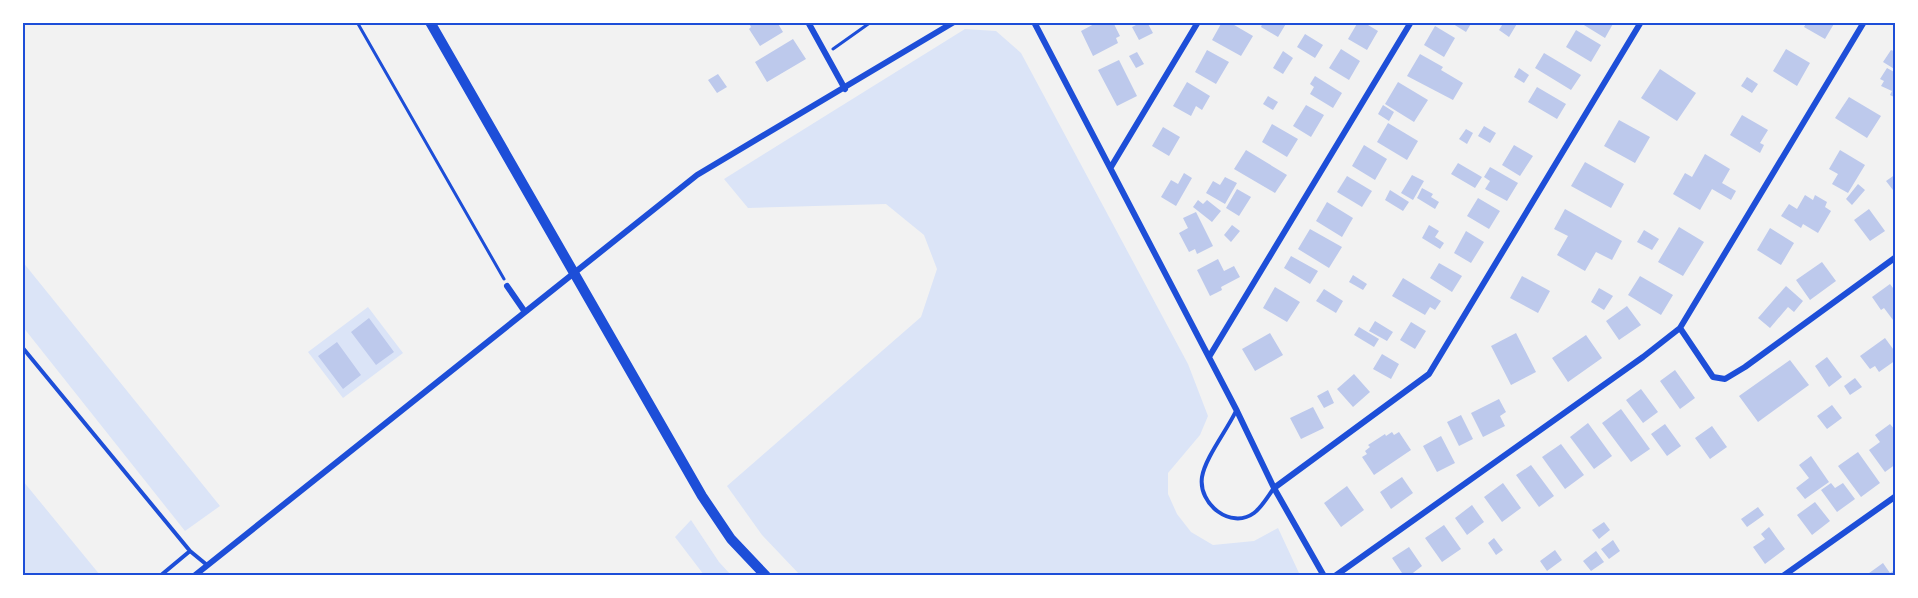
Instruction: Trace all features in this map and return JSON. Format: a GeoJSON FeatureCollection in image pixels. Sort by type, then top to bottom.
{"type":"FeatureCollection","features":[{"type":"Feature","properties":{"kind":"main road"},"geometry":{"type":"LineString","coordinates":[[430,22],[702,496],[731,539],[766,576]]}},
{"type":"Feature","properties":{"kind":"street"},"geometry":{"type":"LineString","coordinates":[[808,22],[845,89]]}},
{"type":"Feature","properties":{"kind":"street"},"geometry":{"type":"LineString","coordinates":[[194,576],[698,175],[954,22]]}},
{"type":"Feature","properties":{"kind":"street"},"geometry":{"type":"LineString","coordinates":[[1034,22],[1237,411],[1274,488],[1324,576]]}},
{"type":"Feature","properties":{"kind":"street"},"geometry":{"type":"LineString","coordinates":[[1110,167],[1197,22]]}},
{"type":"Feature","properties":{"kind":"street"},"geometry":{"type":"LineString","coordinates":[[1209,357],[1411,22]]}},
{"type":"Feature","properties":{"kind":"street"},"geometry":{"type":"LineString","coordinates":[[1274,488],[1429,374],[1641,22]]}},
{"type":"Feature","properties":{"kind":"street"},"geometry":{"type":"LineString","coordinates":[[1335,576],[1680,328],[1864,22]]}},
{"type":"Feature","properties":{"kind":"street"},"geometry":{"type":"LineString","coordinates":[[1680,328],[1713,378],[1725,379],[1745,367],[1896,257]]}},
{"type":"Feature","properties":{"kind":"street"},"geometry":{"type":"LineString","coordinates":[[507,286],[525,312]]}},
{"type":"Feature","properties":{"kind":"street"},"geometry":{"type":"LineString","coordinates":[[1783,576],[1896,496]]}},
{"type":"Feature","properties":{"kind":"lane"},"geometry":{"type":"LineString","coordinates":[[22,347],[190,551],[207,565]]}},
{"type":"Feature","properties":{"kind":"lane"},"geometry":{"type":"LineString","coordinates":[[1237,411],[1209,457],[1202,477],[1202,491],[1207,501],[1223,516],[1235,518],[1253,514],[1274,488]]}},
{"type":"Feature","properties":{"kind":"lane"},"geometry":{"type":"LineString","coordinates":[[160,576],[190,551]]}},
{"type":"Feature","properties":{"kind":"path"},"geometry":{"type":"LineString","coordinates":[[357,22],[501,271],[507,286]]}},
{"type":"Feature","properties":{"kind":"path"},"geometry":{"type":"LineString","coordinates":[[825,54],[871,22]]}},
{"type":"Feature","properties":{"kind":"shaded area"},"geometry":{"type":"Polygon","coordinates":[[[965,29],[996,31],[1021,53],[1188,364],[1208,416],[1200,435],[1168,473],[1168,494],[1177,514],[1191,532],[1213,545],[1254,541],[1278,528],[1299,573],[1297,575],[800,575],[762,535],[727,486],[921,317],[937,269],[924,235],[886,204],[748,208],[724,179],[965,29]]]}},
{"type":"Feature","properties":{"kind":"shaded area"},"geometry":{"type":"Polygon","coordinates":[[[22,261],[220,506],[185,531],[23,327],[22,261]]]}},
{"type":"Feature","properties":{"kind":"shaded area"},"geometry":{"type":"Polygon","coordinates":[[[368,307],[403,353],[343,398],[308,352],[368,307]]]}},
{"type":"Feature","properties":{"kind":"shaded area"},"geometry":{"type":"Polygon","coordinates":[[[23,481],[100,575],[23,575],[23,481]]]}},
{"type":"Feature","properties":{"kind":"shaded area"},"geometry":{"type":"Polygon","coordinates":[[[691,520],[719,562],[731,575],[704,575],[675,537],[691,520]]]}},
{"type":"Feature","properties":{"kind":"building"},"geometry":{"type":"Polygon","coordinates":[[[753,22],[777,22],[783,32],[760,46],[749,29],[753,22]]]}},
{"type":"Feature","properties":{"kind":"building"},"geometry":{"type":"Polygon","coordinates":[[[1098,22],[1113,22],[1120,36],[1116,38],[1118,43],[1093,56],[1081,31],[1098,22]]]}},
{"type":"Feature","properties":{"kind":"building"},"geometry":{"type":"Polygon","coordinates":[[[1147,22],[1153,33],[1139,40],[1132,27],[1147,22]]]}},
{"type":"Feature","properties":{"kind":"building"},"geometry":{"type":"Polygon","coordinates":[[[1222,22],[1229,22],[1253,36],[1241,56],[1212,40],[1222,22]]]}},
{"type":"Feature","properties":{"kind":"building"},"geometry":{"type":"Polygon","coordinates":[[[1263,22],[1287,22],[1278,37],[1261,27],[1263,22]]]}},
{"type":"Feature","properties":{"kind":"building"},"geometry":{"type":"Polygon","coordinates":[[[1358,22],[1363,22],[1378,31],[1367,50],[1348,39],[1358,22]]]}},
{"type":"Feature","properties":{"kind":"building"},"geometry":{"type":"Polygon","coordinates":[[[1450,22],[1472,22],[1466,32],[1450,22]]]}},
{"type":"Feature","properties":{"kind":"building"},"geometry":{"type":"Polygon","coordinates":[[[1504,22],[1518,22],[1509,37],[1499,30],[1504,22]]]}},
{"type":"Feature","properties":{"kind":"building"},"geometry":{"type":"Polygon","coordinates":[[[1579,22],[1614,22],[1605,38],[1579,22]]]}},
{"type":"Feature","properties":{"kind":"building"},"geometry":{"type":"Polygon","coordinates":[[[1807,22],[1835,22],[1825,39],[1804,27],[1807,22]]]}},
{"type":"Feature","properties":{"kind":"building"},"geometry":{"type":"Polygon","coordinates":[[[1435,26],[1455,38],[1444,57],[1424,45],[1435,26]]]}},
{"type":"Feature","properties":{"kind":"building"},"geometry":{"type":"Polygon","coordinates":[[[1576,30],[1601,45],[1591,62],[1566,47],[1576,30]]]}},
{"type":"Feature","properties":{"kind":"building"},"geometry":{"type":"Polygon","coordinates":[[[1305,34],[1323,45],[1315,58],[1297,47],[1305,34]]]}},
{"type":"Feature","properties":{"kind":"building"},"geometry":{"type":"Polygon","coordinates":[[[793,39],[806,59],[767,82],[755,62],[793,39]]]}},
{"type":"Feature","properties":{"kind":"building"},"geometry":{"type":"Polygon","coordinates":[[[1341,49],[1360,61],[1349,80],[1329,68],[1341,49]]]}},
{"type":"Feature","properties":{"kind":"building"},"geometry":{"type":"Polygon","coordinates":[[[1786,49],[1810,63],[1797,86],[1773,71],[1786,49]]]}},
{"type":"Feature","properties":{"kind":"building"},"geometry":{"type":"Polygon","coordinates":[[[1207,50],[1229,62],[1216,84],[1195,72],[1207,50]]]}},
{"type":"Feature","properties":{"kind":"building"},"geometry":{"type":"Polygon","coordinates":[[[1891,50],[1896,52],[1896,70],[1883,62],[1891,50]]]}},
{"type":"Feature","properties":{"kind":"building"},"geometry":{"type":"Polygon","coordinates":[[[1283,51],[1293,58],[1283,74],[1273,68],[1283,51]]]}},
{"type":"Feature","properties":{"kind":"building"},"geometry":{"type":"Polygon","coordinates":[[[1137,52],[1144,64],[1136,68],[1129,56],[1137,52]]]}},
{"type":"Feature","properties":{"kind":"building"},"geometry":{"type":"Polygon","coordinates":[[[1544,53],[1581,75],[1571,90],[1535,68],[1544,53]]]}},
{"type":"Feature","properties":{"kind":"building"},"geometry":{"type":"Polygon","coordinates":[[[1420,54],[1443,67],[1441,70],[1463,83],[1453,100],[1407,76],[1420,54]]]}},
{"type":"Feature","properties":{"kind":"building"},"geometry":{"type":"Polygon","coordinates":[[[1119,60],[1137,96],[1117,106],[1098,70],[1119,60]]]}},
{"type":"Feature","properties":{"kind":"building"},"geometry":{"type":"Polygon","coordinates":[[[1519,68],[1529,75],[1524,83],[1514,77],[1519,68]]]}},
{"type":"Feature","properties":{"kind":"building"},"geometry":{"type":"Polygon","coordinates":[[[1887,68],[1896,73],[1896,98],[1890,95],[1892,91],[1881,86],[1884,81],[1880,79],[1887,68]]]}},
{"type":"Feature","properties":{"kind":"building"},"geometry":{"type":"Polygon","coordinates":[[[1660,69],[1696,93],[1677,121],[1641,98],[1660,69]]]}},
{"type":"Feature","properties":{"kind":"building"},"geometry":{"type":"Polygon","coordinates":[[[718,74],[727,87],[717,93],[708,80],[718,74]]]}},
{"type":"Feature","properties":{"kind":"building"},"geometry":{"type":"Polygon","coordinates":[[[1315,76],[1342,93],[1333,108],[1310,94],[1314,87],[1310,84],[1315,76]]]}},
{"type":"Feature","properties":{"kind":"building"},"geometry":{"type":"Polygon","coordinates":[[[1747,77],[1758,84],[1752,93],[1741,86],[1747,77]]]}},
{"type":"Feature","properties":{"kind":"building"},"geometry":{"type":"Polygon","coordinates":[[[1187,82],[1210,96],[1202,110],[1196,106],[1191,116],[1173,106],[1187,82]]]}},
{"type":"Feature","properties":{"kind":"building"},"geometry":{"type":"Polygon","coordinates":[[[1398,82],[1428,100],[1414,122],[1385,104],[1398,82]]]}},
{"type":"Feature","properties":{"kind":"building"},"geometry":{"type":"Polygon","coordinates":[[[1537,87],[1566,104],[1557,119],[1528,102],[1537,87]]]}},
{"type":"Feature","properties":{"kind":"building"},"geometry":{"type":"Polygon","coordinates":[[[1268,96],[1278,102],[1273,110],[1263,104],[1268,96]]]}},
{"type":"Feature","properties":{"kind":"building"},"geometry":{"type":"Polygon","coordinates":[[[1849,97],[1881,116],[1867,138],[1835,118],[1849,97]]]}},
{"type":"Feature","properties":{"kind":"building"},"geometry":{"type":"Polygon","coordinates":[[[1306,105],[1324,115],[1311,137],[1293,126],[1306,105]]]}},
{"type":"Feature","properties":{"kind":"building"},"geometry":{"type":"Polygon","coordinates":[[[1383,105],[1394,112],[1389,121],[1378,114],[1383,105]]]}},
{"type":"Feature","properties":{"kind":"building"},"geometry":{"type":"Polygon","coordinates":[[[1742,115],[1768,130],[1760,143],[1764,145],[1760,153],[1730,135],[1742,115]]]}},
{"type":"Feature","properties":{"kind":"building"},"geometry":{"type":"Polygon","coordinates":[[[1619,120],[1650,137],[1635,163],[1604,146],[1619,120]]]}},
{"type":"Feature","properties":{"kind":"building"},"geometry":{"type":"Polygon","coordinates":[[[1388,123],[1418,141],[1407,160],[1377,142],[1388,123]]]}},
{"type":"Feature","properties":{"kind":"building"},"geometry":{"type":"Polygon","coordinates":[[[1272,124],[1298,139],[1287,157],[1262,142],[1272,124]]]}},
{"type":"Feature","properties":{"kind":"building"},"geometry":{"type":"Polygon","coordinates":[[[1484,126],[1496,133],[1490,143],[1478,136],[1484,126]]]}},
{"type":"Feature","properties":{"kind":"building"},"geometry":{"type":"Polygon","coordinates":[[[1163,127],[1180,137],[1169,156],[1152,146],[1163,127]]]}},
{"type":"Feature","properties":{"kind":"building"},"geometry":{"type":"Polygon","coordinates":[[[1466,129],[1473,133],[1467,144],[1459,139],[1466,129]]]}},
{"type":"Feature","properties":{"kind":"building"},"geometry":{"type":"Polygon","coordinates":[[[1364,145],[1387,159],[1375,180],[1352,166],[1364,145]]]}},
{"type":"Feature","properties":{"kind":"building"},"geometry":{"type":"Polygon","coordinates":[[[1514,145],[1533,156],[1520,176],[1502,165],[1514,145]]]}},
{"type":"Feature","properties":{"kind":"building"},"geometry":{"type":"Polygon","coordinates":[[[1246,150],[1287,175],[1275,193],[1234,169],[1246,150]]]}},
{"type":"Feature","properties":{"kind":"building"},"geometry":{"type":"Polygon","coordinates":[[[1840,150],[1865,165],[1848,193],[1832,184],[1838,174],[1829,169],[1840,150]]]}},
{"type":"Feature","properties":{"kind":"building"},"geometry":{"type":"Polygon","coordinates":[[[1705,154],[1730,169],[1722,183],[1736,191],[1731,200],[1712,189],[1700,210],[1673,194],[1685,173],[1692,177],[1705,154]]]}},
{"type":"Feature","properties":{"kind":"building"},"geometry":{"type":"Polygon","coordinates":[[[1585,162],[1624,184],[1611,208],[1571,186],[1585,162]]]}},
{"type":"Feature","properties":{"kind":"building"},"geometry":{"type":"Polygon","coordinates":[[[1458,163],[1482,177],[1475,188],[1451,174],[1458,163]]]}},
{"type":"Feature","properties":{"kind":"building"},"geometry":{"type":"Polygon","coordinates":[[[1490,167],[1518,183],[1507,201],[1485,189],[1490,181],[1484,177],[1490,167]]]}},
{"type":"Feature","properties":{"kind":"building"},"geometry":{"type":"Polygon","coordinates":[[[1184,173],[1192,178],[1176,206],[1161,197],[1171,180],[1178,184],[1184,173]]]}},
{"type":"Feature","properties":{"kind":"building"},"geometry":{"type":"Polygon","coordinates":[[[1896,174],[1896,194],[1886,181],[1896,174]]]}},
{"type":"Feature","properties":{"kind":"building"},"geometry":{"type":"Polygon","coordinates":[[[1412,175],[1424,181],[1413,200],[1401,193],[1412,175]]]}},
{"type":"Feature","properties":{"kind":"building"},"geometry":{"type":"Polygon","coordinates":[[[1347,176],[1372,191],[1362,207],[1337,192],[1347,176]]]}},
{"type":"Feature","properties":{"kind":"building"},"geometry":{"type":"Polygon","coordinates":[[[1225,177],[1237,183],[1225,204],[1206,193],[1213,181],[1220,185],[1225,177]]]}},
{"type":"Feature","properties":{"kind":"building"},"geometry":{"type":"Polygon","coordinates":[[[1858,184],[1865,190],[1852,205],[1846,199],[1858,184]]]}},
{"type":"Feature","properties":{"kind":"building"},"geometry":{"type":"Polygon","coordinates":[[[1422,188],[1433,194],[1431,197],[1439,202],[1435,209],[1417,198],[1422,188]]]}},
{"type":"Feature","properties":{"kind":"building"},"geometry":{"type":"Polygon","coordinates":[[[1237,189],[1251,197],[1239,216],[1226,208],[1237,189]]]}},
{"type":"Feature","properties":{"kind":"building"},"geometry":{"type":"Polygon","coordinates":[[[1390,190],[1409,202],[1403,211],[1385,200],[1390,190]]]}},
{"type":"Feature","properties":{"kind":"building"},"geometry":{"type":"Polygon","coordinates":[[[1805,195],[1813,200],[1815,195],[1827,202],[1825,207],[1831,211],[1818,233],[1803,224],[1801,228],[1781,216],[1789,204],[1797,209],[1805,195]]]}},
{"type":"Feature","properties":{"kind":"building"},"geometry":{"type":"Polygon","coordinates":[[[1478,198],[1500,211],[1489,229],[1467,216],[1478,198]]]}},
{"type":"Feature","properties":{"kind":"building"},"geometry":{"type":"Polygon","coordinates":[[[1198,200],[1203,204],[1207,200],[1221,211],[1212,222],[1193,207],[1198,200]]]}},
{"type":"Feature","properties":{"kind":"building"},"geometry":{"type":"Polygon","coordinates":[[[1327,202],[1353,218],[1342,237],[1316,221],[1327,202]]]}},
{"type":"Feature","properties":{"kind":"building"},"geometry":{"type":"Polygon","coordinates":[[[1565,209],[1622,241],[1612,260],[1596,252],[1585,271],[1557,255],[1568,236],[1554,229],[1565,209]]]}},
{"type":"Feature","properties":{"kind":"building"},"geometry":{"type":"Polygon","coordinates":[[[1869,209],[1885,231],[1870,241],[1854,220],[1869,209]]]}},
{"type":"Feature","properties":{"kind":"building"},"geometry":{"type":"Polygon","coordinates":[[[1196,212],[1213,246],[1197,254],[1195,249],[1189,252],[1179,233],[1188,228],[1183,218],[1196,212]]]}},
{"type":"Feature","properties":{"kind":"building"},"geometry":{"type":"Polygon","coordinates":[[[1232,225],[1240,231],[1231,242],[1224,235],[1232,225]]]}},
{"type":"Feature","properties":{"kind":"building"},"geometry":{"type":"Polygon","coordinates":[[[1429,225],[1439,231],[1435,237],[1444,243],[1440,249],[1422,238],[1429,225]]]}},
{"type":"Feature","properties":{"kind":"building"},"geometry":{"type":"Polygon","coordinates":[[[1679,227],[1704,242],[1683,276],[1658,262],[1679,227]]]}},
{"type":"Feature","properties":{"kind":"building"},"geometry":{"type":"Polygon","coordinates":[[[1770,228],[1794,243],[1781,265],[1757,250],[1770,228]]]}},
{"type":"Feature","properties":{"kind":"building"},"geometry":{"type":"Polygon","coordinates":[[[1310,229],[1342,247],[1329,268],[1298,249],[1310,229]]]}},
{"type":"Feature","properties":{"kind":"building"},"geometry":{"type":"Polygon","coordinates":[[[1644,230],[1659,239],[1652,250],[1637,242],[1644,230]]]}},
{"type":"Feature","properties":{"kind":"building"},"geometry":{"type":"Polygon","coordinates":[[[1466,231],[1484,242],[1471,263],[1454,253],[1466,231]]]}},
{"type":"Feature","properties":{"kind":"building"},"geometry":{"type":"Polygon","coordinates":[[[1291,256],[1318,271],[1310,284],[1284,268],[1291,256]]]}},
{"type":"Feature","properties":{"kind":"building"},"geometry":{"type":"Polygon","coordinates":[[[1218,259],[1224,271],[1234,266],[1240,277],[1210,296],[1197,270],[1218,259]]]}},
{"type":"Feature","properties":{"kind":"building"},"geometry":{"type":"Polygon","coordinates":[[[1822,262],[1836,281],[1810,300],[1796,280],[1822,262]]]}},
{"type":"Feature","properties":{"kind":"building"},"geometry":{"type":"Polygon","coordinates":[[[1439,263],[1462,276],[1452,292],[1430,278],[1439,263]]]}},
{"type":"Feature","properties":{"kind":"building"},"geometry":{"type":"Polygon","coordinates":[[[1353,275],[1367,284],[1363,290],[1349,282],[1353,275]]]}},
{"type":"Feature","properties":{"kind":"building"},"geometry":{"type":"Polygon","coordinates":[[[1522,276],[1550,291],[1538,313],[1510,298],[1522,276]]]}},
{"type":"Feature","properties":{"kind":"building"},"geometry":{"type":"Polygon","coordinates":[[[1640,276],[1673,295],[1661,315],[1628,295],[1640,276]]]}},
{"type":"Feature","properties":{"kind":"building"},"geometry":{"type":"Polygon","coordinates":[[[1403,278],[1441,301],[1435,310],[1430,307],[1425,315],[1392,296],[1403,278]]]}},
{"type":"Feature","properties":{"kind":"building"},"geometry":{"type":"Polygon","coordinates":[[[1890,284],[1896,292],[1896,324],[1884,308],[1881,310],[1872,297],[1890,284]]]}},
{"type":"Feature","properties":{"kind":"building"},"geometry":{"type":"Polygon","coordinates":[[[1786,286],[1803,301],[1794,312],[1788,307],[1770,328],[1758,318],[1786,286]]]}},
{"type":"Feature","properties":{"kind":"building"},"geometry":{"type":"Polygon","coordinates":[[[1275,287],[1300,302],[1287,322],[1263,308],[1275,287]]]}},
{"type":"Feature","properties":{"kind":"building"},"geometry":{"type":"Polygon","coordinates":[[[1599,288],[1613,296],[1604,310],[1591,302],[1599,288]]]}},
{"type":"Feature","properties":{"kind":"building"},"geometry":{"type":"Polygon","coordinates":[[[1324,289],[1343,301],[1336,313],[1316,301],[1324,289]]]}},
{"type":"Feature","properties":{"kind":"building"},"geometry":{"type":"Polygon","coordinates":[[[1627,306],[1641,325],[1619,340],[1606,321],[1627,306]]]}},
{"type":"Feature","properties":{"kind":"building"},"geometry":{"type":"Polygon","coordinates":[[[369,318],[394,352],[376,365],[351,332],[369,318]]]}},
{"type":"Feature","properties":{"kind":"building"},"geometry":{"type":"Polygon","coordinates":[[[1375,321],[1393,332],[1387,341],[1369,331],[1375,321]]]}},
{"type":"Feature","properties":{"kind":"building"},"geometry":{"type":"Polygon","coordinates":[[[1411,322],[1426,331],[1415,349],[1400,340],[1411,322]]]}},
{"type":"Feature","properties":{"kind":"building"},"geometry":{"type":"Polygon","coordinates":[[[1359,327],[1379,339],[1374,347],[1354,335],[1359,327]]]}},
{"type":"Feature","properties":{"kind":"building"},"geometry":{"type":"Polygon","coordinates":[[[1270,333],[1283,355],[1255,371],[1242,349],[1270,333]]]}},
{"type":"Feature","properties":{"kind":"building"},"geometry":{"type":"Polygon","coordinates":[[[1516,333],[1536,372],[1511,385],[1491,346],[1516,333]]]}},
{"type":"Feature","properties":{"kind":"building"},"geometry":{"type":"Polygon","coordinates":[[[1586,335],[1602,358],[1568,382],[1552,358],[1586,335]]]}},
{"type":"Feature","properties":{"kind":"building"},"geometry":{"type":"Polygon","coordinates":[[[1885,338],[1896,353],[1896,360],[1879,372],[1875,366],[1870,369],[1860,356],[1885,338]]]}},
{"type":"Feature","properties":{"kind":"building"},"geometry":{"type":"Polygon","coordinates":[[[337,342],[361,375],[343,389],[318,356],[337,342]]]}},
{"type":"Feature","properties":{"kind":"building"},"geometry":{"type":"Polygon","coordinates":[[[1382,354],[1399,364],[1391,379],[1373,369],[1382,354]]]}},
{"type":"Feature","properties":{"kind":"building"},"geometry":{"type":"Polygon","coordinates":[[[1827,357],[1842,377],[1829,387],[1815,366],[1827,357]]]}},
{"type":"Feature","properties":{"kind":"building"},"geometry":{"type":"Polygon","coordinates":[[[1790,360],[1809,385],[1758,422],[1739,396],[1790,360]]]}},
{"type":"Feature","properties":{"kind":"building"},"geometry":{"type":"Polygon","coordinates":[[[1675,370],[1695,398],[1680,409],[1660,381],[1675,370]]]}},
{"type":"Feature","properties":{"kind":"building"},"geometry":{"type":"Polygon","coordinates":[[[1354,374],[1370,392],[1353,407],[1337,389],[1354,374]]]}},
{"type":"Feature","properties":{"kind":"building"},"geometry":{"type":"Polygon","coordinates":[[[1855,378],[1862,387],[1850,395],[1844,386],[1855,378]]]}},
{"type":"Feature","properties":{"kind":"building"},"geometry":{"type":"Polygon","coordinates":[[[1641,389],[1658,412],[1643,423],[1626,400],[1641,389]]]}},
{"type":"Feature","properties":{"kind":"building"},"geometry":{"type":"Polygon","coordinates":[[[1328,390],[1334,403],[1324,408],[1317,396],[1328,390]]]}},
{"type":"Feature","properties":{"kind":"building"},"geometry":{"type":"Polygon","coordinates":[[[1499,399],[1506,412],[1500,416],[1505,426],[1483,437],[1471,413],[1499,399]]]}},
{"type":"Feature","properties":{"kind":"building"},"geometry":{"type":"Polygon","coordinates":[[[1832,405],[1842,418],[1827,429],[1817,416],[1832,405]]]}},
{"type":"Feature","properties":{"kind":"building"},"geometry":{"type":"Polygon","coordinates":[[[1313,407],[1324,428],[1301,439],[1290,418],[1313,407]]]}},
{"type":"Feature","properties":{"kind":"building"},"geometry":{"type":"Polygon","coordinates":[[[1621,409],[1650,449],[1631,462],[1602,423],[1621,409]]]}},
{"type":"Feature","properties":{"kind":"building"},"geometry":{"type":"Polygon","coordinates":[[[1461,415],[1473,439],[1459,446],[1447,422],[1461,415]]]}},
{"type":"Feature","properties":{"kind":"building"},"geometry":{"type":"Polygon","coordinates":[[[1588,423],[1612,456],[1594,469],[1570,437],[1588,423]]]}},
{"type":"Feature","properties":{"kind":"building"},"geometry":{"type":"Polygon","coordinates":[[[1665,424],[1681,446],[1667,456],[1651,434],[1665,424]]]}},
{"type":"Feature","properties":{"kind":"building"},"geometry":{"type":"Polygon","coordinates":[[[1890,424],[1896,431],[1896,464],[1885,472],[1869,450],[1880,442],[1875,435],[1890,424]]]}},
{"type":"Feature","properties":{"kind":"building"},"geometry":{"type":"Polygon","coordinates":[[[1712,426],[1727,447],[1710,459],[1695,438],[1712,426]]]}},
{"type":"Feature","properties":{"kind":"building"},"geometry":{"type":"Polygon","coordinates":[[[1392,432],[1394,435],[1399,432],[1411,450],[1374,475],[1362,457],[1367,454],[1365,451],[1370,447],[1368,445],[1392,432]]]}},
{"type":"Feature","properties":{"kind":"building"},"geometry":{"type":"Polygon","coordinates":[[[1441,436],[1455,463],[1437,472],[1423,446],[1441,436]]]}},
{"type":"Feature","properties":{"kind":"building"},"geometry":{"type":"Polygon","coordinates":[[[1561,444],[1584,475],[1565,489],[1542,457],[1561,444]]]}},
{"type":"Feature","properties":{"kind":"building"},"geometry":{"type":"Polygon","coordinates":[[[1858,452],[1880,483],[1861,497],[1838,466],[1858,452]]]}},
{"type":"Feature","properties":{"kind":"building"},"geometry":{"type":"Polygon","coordinates":[[[1811,456],[1829,482],[1805,499],[1796,488],[1809,478],[1799,465],[1811,456]]]}},
{"type":"Feature","properties":{"kind":"building"},"geometry":{"type":"Polygon","coordinates":[[[1531,465],[1554,496],[1539,507],[1516,475],[1531,465]]]}},
{"type":"Feature","properties":{"kind":"building"},"geometry":{"type":"Polygon","coordinates":[[[1402,477],[1413,493],[1391,509],[1380,492],[1402,477]]]}},
{"type":"Feature","properties":{"kind":"building"},"geometry":{"type":"Polygon","coordinates":[[[1503,483],[1521,508],[1502,522],[1484,497],[1503,483]]]}},
{"type":"Feature","properties":{"kind":"building"},"geometry":{"type":"Polygon","coordinates":[[[1831,483],[1835,488],[1843,483],[1855,499],[1837,512],[1821,490],[1831,483]]]}},
{"type":"Feature","properties":{"kind":"building"},"geometry":{"type":"Polygon","coordinates":[[[1347,486],[1364,510],[1341,527],[1324,503],[1347,486]]]}},
{"type":"Feature","properties":{"kind":"building"},"geometry":{"type":"Polygon","coordinates":[[[1815,502],[1830,521],[1812,535],[1797,515],[1815,502]]]}},
{"type":"Feature","properties":{"kind":"building"},"geometry":{"type":"Polygon","coordinates":[[[1472,505],[1484,522],[1467,535],[1455,518],[1472,505]]]}},
{"type":"Feature","properties":{"kind":"building"},"geometry":{"type":"Polygon","coordinates":[[[1758,507],[1764,515],[1747,527],[1741,519],[1758,507]]]}},
{"type":"Feature","properties":{"kind":"building"},"geometry":{"type":"Polygon","coordinates":[[[1604,522],[1610,530],[1599,539],[1592,530],[1604,522]]]}},
{"type":"Feature","properties":{"kind":"building"},"geometry":{"type":"Polygon","coordinates":[[[1444,525],[1461,549],[1442,562],[1425,538],[1444,525]]]}},
{"type":"Feature","properties":{"kind":"building"},"geometry":{"type":"Polygon","coordinates":[[[1769,527],[1785,549],[1765,564],[1753,547],[1765,539],[1761,534],[1769,527]]]}},
{"type":"Feature","properties":{"kind":"building"},"geometry":{"type":"Polygon","coordinates":[[[1494,538],[1503,550],[1496,555],[1488,543],[1494,538]]]}},
{"type":"Feature","properties":{"kind":"building"},"geometry":{"type":"Polygon","coordinates":[[[1613,540],[1620,551],[1609,559],[1601,549],[1613,540]]]}},
{"type":"Feature","properties":{"kind":"building"},"geometry":{"type":"Polygon","coordinates":[[[1409,547],[1422,566],[1409,576],[1404,576],[1392,558],[1409,547]]]}},
{"type":"Feature","properties":{"kind":"building"},"geometry":{"type":"Polygon","coordinates":[[[1555,550],[1562,560],[1547,571],[1540,561],[1555,550]]]}},
{"type":"Feature","properties":{"kind":"building"},"geometry":{"type":"Polygon","coordinates":[[[1596,551],[1604,562],[1591,571],[1583,561],[1596,551]]]}},
{"type":"Feature","properties":{"kind":"building"},"geometry":{"type":"Polygon","coordinates":[[[1883,563],[1890,573],[1893,571],[1896,576],[1865,576],[1883,563]]]}}]}
